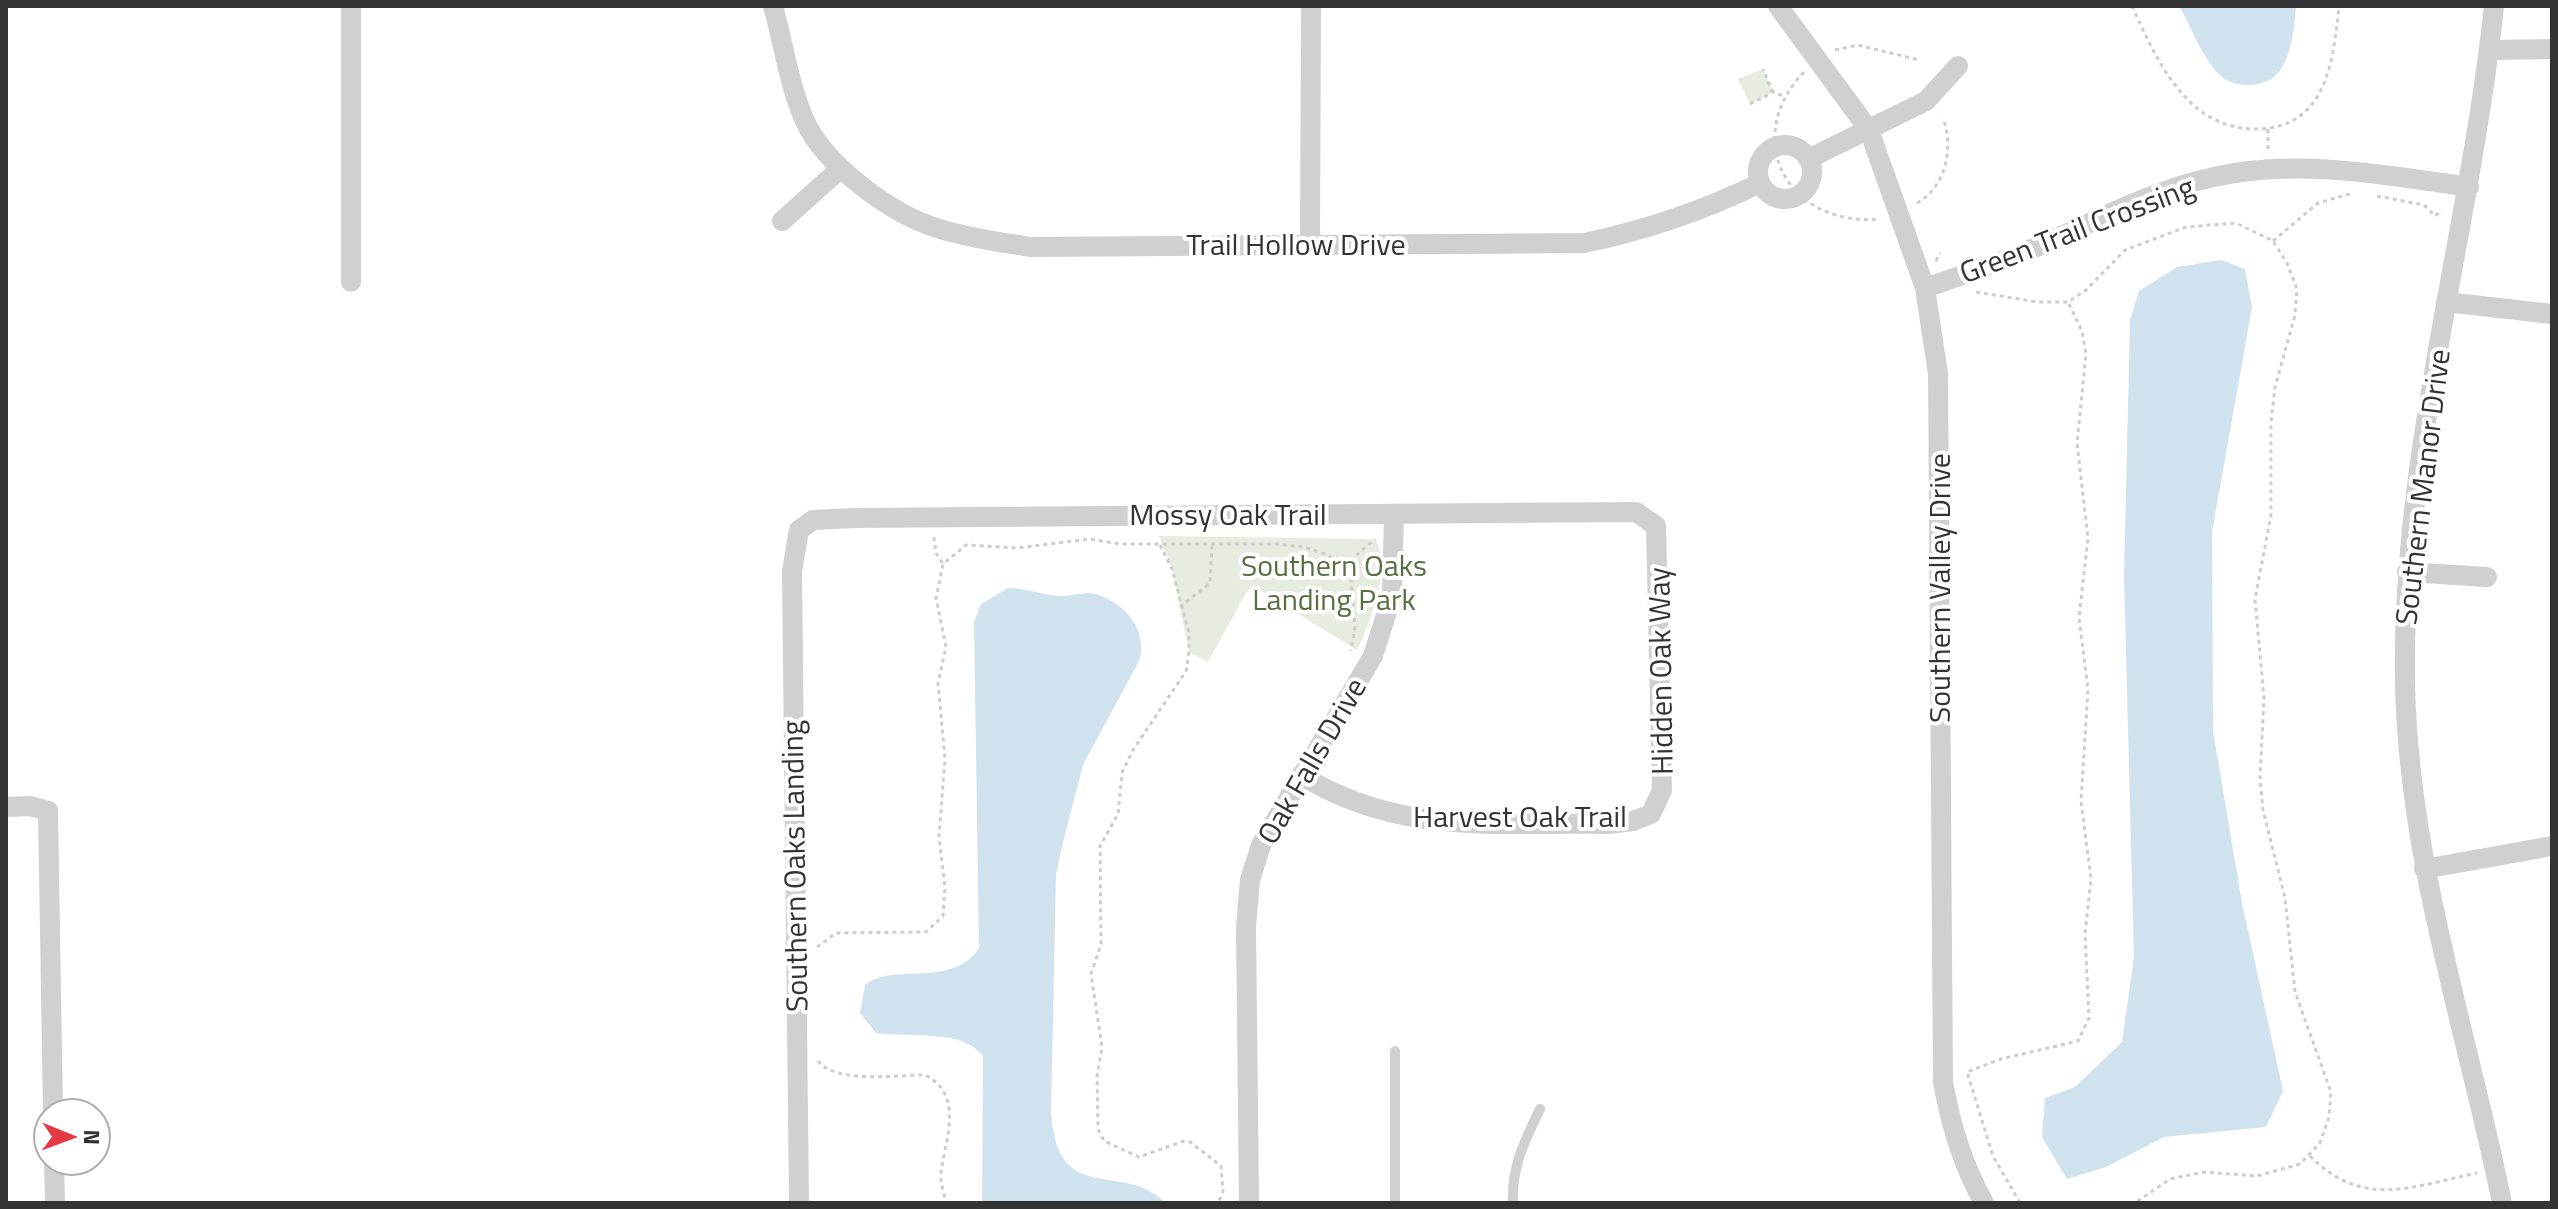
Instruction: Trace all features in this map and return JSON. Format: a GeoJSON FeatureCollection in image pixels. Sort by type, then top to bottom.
{"type":"FeatureCollection","features":[{"type":"Feature","properties":{"kind":"street"},"geometry":{"type":"LineString","coordinates":[[351,6],[351,282]]}},
{"type":"Feature","properties":{"kind":"street","name":"Trail Hollow Drive"},"geometry":{"type":"LineString","coordinates":[[773,6],[805,120],[840,169],[898,210],[936,228],[989,241],[1030,247],[1584,243],[1637,232],[1699,212],[1760,183]]}},
{"type":"Feature","properties":{"kind":"street"},"geometry":{"type":"LineString","coordinates":[[1310,244],[1311,6]]}},
{"type":"Feature","properties":{"kind":"street","name":"Southern Valley Drive"},"geometry":{"type":"LineString","coordinates":[[1778,6],[1869,130],[1925,288],[1938,374],[1943,1082],[1952,1130],[1966,1170],[1984,1203]]}},
{"type":"Feature","properties":{"kind":"street","name":"Southern Manor Drive"},"geometry":{"type":"LineString","coordinates":[[2494,6],[2469,187],[2446,302],[2407,572],[2405,683],[2409,760],[2424,869],[2502,1203]]}},
{"type":"Feature","properties":{"kind":"street"},"geometry":{"type":"LineString","coordinates":[[2489,50],[2552,49]]}},
{"type":"Feature","properties":{"kind":"street"},"geometry":{"type":"LineString","coordinates":[[1808,159],[1926,101],[1944,85],[1958,66]]}},
{"type":"Feature","properties":{"kind":"street"},"geometry":{"type":"LineString","coordinates":[[1786,145],[1795,147],[1808,159],[1812,175],[1804,191],[1797,196],[1780,199],[1760,183],[1759,165],[1769,150],[1786,145]]}},
{"type":"Feature","properties":{"kind":"street","name":"Green Trail Crossing"},"geometry":{"type":"LineString","coordinates":[[1925,288],[2022,253],[2171,188],[2216,176],[2308,168],[2363,171],[2469,187]]}},
{"type":"Feature","properties":{"kind":"street"},"geometry":{"type":"LineString","coordinates":[[782,221],[840,169]]}},
{"type":"Feature","properties":{"kind":"street"},"geometry":{"type":"LineString","coordinates":[[2446,302],[2552,314]]}},
{"type":"Feature","properties":{"kind":"street","name":"Mossy Oak Trail"},"geometry":{"type":"LineString","coordinates":[[799,530],[813,520],[933,517],[1394,518],[1636,512],[1656,526]]}},
{"type":"Feature","properties":{"kind":"street","name":"Oak Falls Drive"},"geometry":{"type":"LineString","coordinates":[[1249,1203],[1246,927],[1250,880],[1261,845],[1301,775],[1345,708],[1373,656],[1392,596],[1394,518]]}},
{"type":"Feature","properties":{"kind":"street","name":"Hidden Oak Way"},"geometry":{"type":"LineString","coordinates":[[1651,814],[1662,790],[1656,526]]}},
{"type":"Feature","properties":{"kind":"street","name":"Southern Oaks Landing"},"geometry":{"type":"LineString","coordinates":[[799,530],[792,571],[799,1203]]}},
{"type":"Feature","properties":{"kind":"street"},"geometry":{"type":"LineString","coordinates":[[2407,572],[2487,577]]}},
{"type":"Feature","properties":{"kind":"street","name":"Harvest Oak Trail"},"geometry":{"type":"LineString","coordinates":[[1301,775],[1339,798],[1418,820],[1608,824],[1633,821],[1651,814]]}},
{"type":"Feature","properties":{"kind":"street"},"geometry":{"type":"LineString","coordinates":[[6,807],[30,806],[48,811],[53,1097]]}},
{"type":"Feature","properties":{"kind":"street"},"geometry":{"type":"LineString","coordinates":[[2424,869],[2552,846]]}},
{"type":"Feature","properties":{"kind":"street"},"geometry":{"type":"LineString","coordinates":[[54,1177],[55,1203]]}},
{"type":"Feature","properties":{"kind":"lane"},"geometry":{"type":"LineString","coordinates":[[1395,1051],[1395,1203]]}},
{"type":"Feature","properties":{"kind":"lane"},"geometry":{"type":"LineString","coordinates":[[1513,1203],[1512,1187],[1521,1149],[1540,1109]]}},
{"type":"Feature","properties":{"kind":"path"},"geometry":{"type":"LineString","coordinates":[[2132,6],[2154,54],[2190,102],[2226,125],[2268,129],[2299,119],[2318,98],[2335,45],[2339,6]]}},
{"type":"Feature","properties":{"kind":"path"},"geometry":{"type":"LineString","coordinates":[[1835,50],[1858,45],[1919,60]]}},
{"type":"Feature","properties":{"kind":"path"},"geometry":{"type":"LineString","coordinates":[[1763,69],[1771,91],[1785,97]]}},
{"type":"Feature","properties":{"kind":"path"},"geometry":{"type":"LineString","coordinates":[[1750,104],[1771,91]]}},
{"type":"Feature","properties":{"kind":"path"},"geometry":{"type":"LineString","coordinates":[[1917,203],[1931,191],[1947,158],[1950,145],[1943,118]]}},
{"type":"Feature","properties":{"kind":"path"},"geometry":{"type":"LineString","coordinates":[[2268,129],[2268,152]]}},
{"type":"Feature","properties":{"kind":"path"},"geometry":{"type":"LineString","coordinates":[[2369,194],[2424,205],[2435,216],[2469,187]]}},
{"type":"Feature","properties":{"kind":"path"},"geometry":{"type":"LineString","coordinates":[[2273,241],[2318,203],[2355,192]]}},
{"type":"Feature","properties":{"kind":"path"},"geometry":{"type":"LineString","coordinates":[[1968,292],[2037,302],[2068,302],[2086,290],[2125,250],[2186,227],[2236,223],[2273,241],[2287,263],[2297,289],[2295,315],[2273,399],[2271,515],[2255,599],[2264,698],[2259,761],[2263,810],[2285,898],[2295,992],[2331,1092],[2329,1117],[2320,1143],[2300,1164],[2267,1174],[2204,1172],[2170,1179],[2135,1203]]}},
{"type":"Feature","properties":{"kind":"path"},"geometry":{"type":"LineString","coordinates":[[2020,1203],[1993,1156],[1967,1072],[2001,1059],[2078,1041],[2089,1018],[2085,934],[2091,879],[2081,801],[2088,689],[2079,618],[2088,538],[2077,443],[2086,354],[2082,331],[2068,302]]}},
{"type":"Feature","properties":{"kind":"path"},"geometry":{"type":"LineString","coordinates":[[933,517],[936,553],[943,564]]}},
{"type":"Feature","properties":{"kind":"path"},"geometry":{"type":"LineString","coordinates":[[1332,576],[1394,518]]}},
{"type":"Feature","properties":{"kind":"path"},"geometry":{"type":"LineString","coordinates":[[814,956],[826,938],[836,933],[926,932],[943,916],[945,887],[939,837],[945,759],[938,683],[946,647],[936,598],[943,564],[966,545],[981,543],[1018,548],[1089,539],[1160,545],[1277,544],[1304,547],[1328,555],[1343,566],[1354,597],[1355,641],[1350,655]]}},
{"type":"Feature","properties":{"kind":"path"},"geometry":{"type":"LineString","coordinates":[[1160,545],[1169,557],[1189,633],[1186,671],[1133,750],[1122,773],[1118,814],[1100,846],[1101,944],[1091,974],[1102,1047],[1097,1076],[1098,1129],[1104,1141],[1113,1148],[1139,1157],[1184,1141],[1190,1142],[1221,1166],[1223,1192],[1218,1203]]}},
{"type":"Feature","properties":{"kind":"path"},"geometry":{"type":"LineString","coordinates":[[1180,607],[1210,583],[1212,546]]}},
{"type":"Feature","properties":{"kind":"path"},"geometry":{"type":"LineString","coordinates":[[816,1058],[825,1070],[839,1075],[925,1075],[937,1081],[947,1094],[951,1115],[941,1174],[946,1203]]}},
{"type":"Feature","properties":{"kind":"path"},"geometry":{"type":"LineString","coordinates":[[2310,1156],[2330,1177],[2368,1190],[2399,1189],[2495,1169]]}},
{"type":"Feature","properties":{"kind":"green space"},"geometry":{"type":"Polygon","coordinates":[[[1763,69],[1772,90],[1750,104],[1738,79],[1763,69]]]}},
{"type":"Feature","properties":{"kind":"green space","name":"Southern Oaks Landing Park"},"geometry":{"type":"Polygon","coordinates":[[[1159,536],[1375,539],[1380,550],[1381,579],[1368,625],[1357,650],[1258,589],[1248,589],[1208,662],[1189,652],[1172,569],[1159,536]]]}},
{"type":"Feature","properties":{"kind":"water"},"geometry":{"type":"Polygon","coordinates":[[[2179,6],[2296,6],[2291,46],[2281,69],[2273,78],[2262,83],[2240,85],[2227,80],[2208,61],[2179,6]]]}},
{"type":"Feature","properties":{"kind":"water"},"geometry":{"type":"Polygon","coordinates":[[[2221,260],[2245,269],[2252,307],[2212,532],[2213,731],[2242,903],[2283,1091],[2266,1127],[2164,1137],[2106,1167],[2067,1179],[2042,1137],[2045,1098],[2075,1087],[2122,1042],[2134,958],[2124,576],[2130,320],[2139,291],[2177,267],[2221,260]]]}},
{"type":"Feature","properties":{"kind":"water"},"geometry":{"type":"Polygon","coordinates":[[[1008,588],[1058,596],[1096,594],[1125,611],[1140,639],[1139,661],[1083,765],[1056,875],[1051,1112],[1056,1142],[1065,1161],[1078,1172],[1148,1190],[1166,1203],[982,1203],[983,1056],[974,1047],[949,1038],[876,1033],[860,1013],[865,985],[877,978],[954,968],[979,948],[974,622],[981,604],[1008,588]]]}}]}
